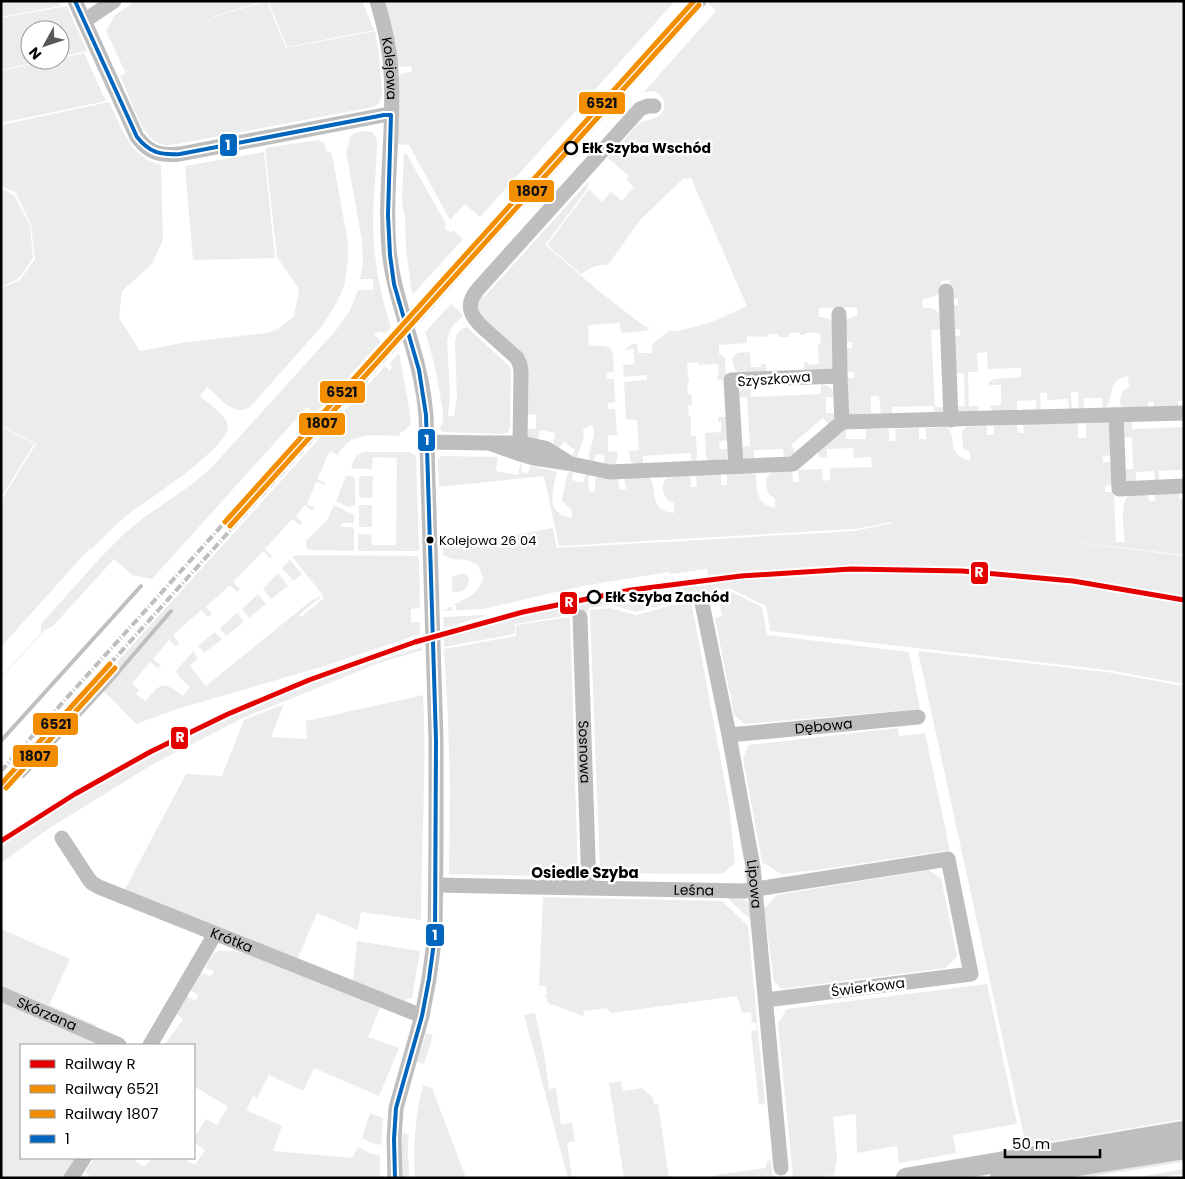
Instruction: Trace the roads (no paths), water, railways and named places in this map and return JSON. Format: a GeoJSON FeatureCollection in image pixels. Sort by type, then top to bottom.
{"type":"FeatureCollection","features":[{"type":"Feature","properties":{"kind":"main road"},"geometry":{"type":"LineString","coordinates":[[1008,1174],[1184,1132]]}},
{"type":"Feature","properties":{"kind":"main road"},"geometry":{"type":"LineString","coordinates":[[906,1178],[1008,1174],[1184,1149]]}},
{"type":"Feature","properties":{"kind":"street"},"geometry":{"type":"LineString","coordinates":[[75,1],[136,137],[150,150],[159,154],[180,154],[391,115]]}},
{"type":"Feature","properties":{"kind":"street"},"geometry":{"type":"LineString","coordinates":[[84,21],[114,1]]}},
{"type":"Feature","properties":{"kind":"street","name":"Kolejowa"},"geometry":{"type":"LineString","coordinates":[[377,1],[383,23],[391,71],[389,251],[397,297],[412,343],[425,406],[436,740],[435,935],[422,1016],[396,1108],[394,1139],[395,1178]]}},
{"type":"Feature","properties":{"kind":"street"},"geometry":{"type":"LineString","coordinates":[[520,442],[520,365],[517,358],[475,320],[471,309],[472,298],[640,109],[654,106]]}},
{"type":"Feature","properties":{"kind":"street"},"geometry":{"type":"LineString","coordinates":[[946,291],[952,420]]}},
{"type":"Feature","properties":{"kind":"street"},"geometry":{"type":"LineString","coordinates":[[839,314],[842,422]]}},
{"type":"Feature","properties":{"kind":"street","name":"Szyszkowa"},"geometry":{"type":"LineString","coordinates":[[736,466],[731,380],[840,376]]}},
{"type":"Feature","properties":{"kind":"street"},"geometry":{"type":"LineString","coordinates":[[490,443],[517,454],[610,472],[793,464],[842,422],[1184,413]]}},
{"type":"Feature","properties":{"kind":"street"},"geometry":{"type":"LineString","coordinates":[[1116,415],[1119,489],[1184,486]]}},
{"type":"Feature","properties":{"kind":"street"},"geometry":{"type":"LineString","coordinates":[[427,442],[520,442],[546,448],[567,463]]}},
{"type":"Feature","properties":{"kind":"street","name":"Lipowa"},"geometry":{"type":"LineString","coordinates":[[702,603],[753,867],[782,1168]]}},
{"type":"Feature","properties":{"kind":"street","name":"Sosnowa"},"geometry":{"type":"LineString","coordinates":[[580,617],[589,888]]}},
{"type":"Feature","properties":{"kind":"street","name":"Dębowa"},"geometry":{"type":"LineString","coordinates":[[729,735],[918,717]]}},
{"type":"Feature","properties":{"kind":"street","name":"Krótka"},"geometry":{"type":"LineString","coordinates":[[62,838],[92,883],[99,887],[422,1016]]}},
{"type":"Feature","properties":{"kind":"street","name":"Leśna"},"geometry":{"type":"LineString","coordinates":[[436,885],[744,891],[948,859],[971,974]]}},
{"type":"Feature","properties":{"kind":"street"},"geometry":{"type":"LineString","coordinates":[[151,1044],[216,934]]}},
{"type":"Feature","properties":{"kind":"street","name":"Świerkowa"},"geometry":{"type":"LineString","coordinates":[[766,1000],[971,974]]}},
{"type":"Feature","properties":{"kind":"street","name":"Skórzana"},"geometry":{"type":"LineString","coordinates":[[1,994],[117,1044]]}},
{"type":"Feature","properties":{"kind":"street"},"geometry":{"type":"LineString","coordinates":[[71,1178],[83,1159]]}},
{"type":"Feature","properties":{"kind":"waterway"},"geometry":{"type":"LineString","coordinates":[[1,741],[141,586]]}},
{"type":"Feature","properties":{"kind":"waterway"},"geometry":{"type":"LineString","coordinates":[[23,776],[109,683],[171,611]]}},
{"type":"Feature","properties":{"kind":"railway"},"geometry":{"type":"LineString","coordinates":[[110,664],[706,1]]}},
{"type":"Feature","properties":{"kind":"railway"},"geometry":{"type":"LineString","coordinates":[[1,771],[225,522]]}},
{"type":"Feature","properties":{"kind":"rail line","name":"6521"},"geometry":{"type":"LineString","coordinates":[[225,522],[694,1]]}},
{"type":"Feature","properties":{"kind":"rail line","name":"1807"},"geometry":{"type":"LineString","coordinates":[[230,526],[699,5]]}},
{"type":"Feature","properties":{"kind":"rail line","name":"R"},"geometry":{"type":"LineString","coordinates":[[1,841],[75,794],[150,752],[228,714],[309,680],[415,642],[523,612],[631,590],[741,576],[851,569],[962,571],[1073,581],[1184,600]]}},
{"type":"Feature","properties":{"kind":"rail line","name":"6521"},"geometry":{"type":"LineString","coordinates":[[1,784],[110,664]]}},
{"type":"Feature","properties":{"kind":"rail line","name":"1807"},"geometry":{"type":"LineString","coordinates":[[6,788],[115,668]]}},
{"type":"Feature","properties":{"kind":"place","name":"Ełk Szyba Wschód"},"geometry":{"type":"Point","coordinates":[571,148]}},
{"type":"Feature","properties":{"kind":"place","name":"Kolejowa 26 04"},"geometry":{"type":"Point","coordinates":[430,540]}},
{"type":"Feature","properties":{"kind":"place","name":"Ełk Szyba Zachód"},"geometry":{"type":"Point","coordinates":[594,597]}},
{"type":"Feature","properties":{"kind":"district","name":"Osiedle Szyba"},"geometry":{"type":"Point","coordinates":[585,873]}}]}
